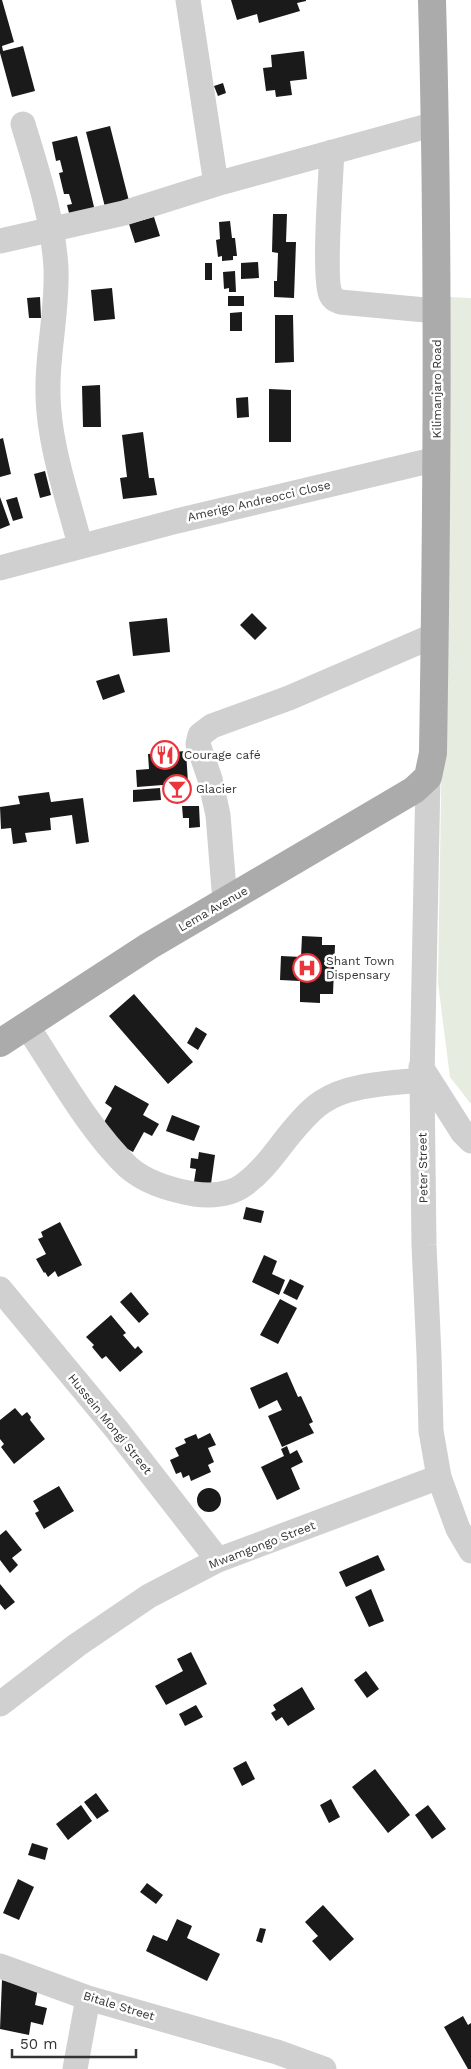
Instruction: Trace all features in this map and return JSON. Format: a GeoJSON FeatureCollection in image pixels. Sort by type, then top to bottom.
{"type":"FeatureCollection","features":[{"type":"Feature","properties":{"kind":"main road","name":"Kilimanjaro Road"},"geometry":{"type":"LineString","coordinates":[[428,777],[433,753],[437,459],[435,124],[432,0]]}},
{"type":"Feature","properties":{"kind":"main road","name":"Lema Avenue"},"geometry":{"type":"LineString","coordinates":[[0,1043],[149,946],[414,790],[428,777]]}},
{"type":"Feature","properties":{"kind":"street"},"geometry":{"type":"LineString","coordinates":[[188,0],[216,184]]}},
{"type":"Feature","properties":{"kind":"street"},"geometry":{"type":"LineString","coordinates":[[23,124],[52,228],[56,269],[47,376],[49,413],[63,482],[80,545]]}},
{"type":"Feature","properties":{"kind":"street"},"geometry":{"type":"LineString","coordinates":[[0,241],[124,213],[216,184],[435,124]]}},
{"type":"Feature","properties":{"kind":"street"},"geometry":{"type":"LineString","coordinates":[[332,152],[328,263],[330,295],[340,302],[436,311]]}},
{"type":"Feature","properties":{"kind":"street","name":"Amerigo Andreocci Close"},"geometry":{"type":"LineString","coordinates":[[0,568],[80,545],[437,459]]}},
{"type":"Feature","properties":{"kind":"street"},"geometry":{"type":"LineString","coordinates":[[225,902],[218,815],[210,779],[198,744],[200,735],[212,726],[289,698],[435,635]]}},
{"type":"Feature","properties":{"kind":"street","name":"Peter Street"},"geometry":{"type":"LineString","coordinates":[[428,777],[422,1073],[424,1245],[431,1431],[438,1477],[458,1529],[471,1551]]}},
{"type":"Feature","properties":{"kind":"street"},"geometry":{"type":"LineString","coordinates":[[26,1026],[104,1139],[129,1168],[148,1180],[175,1191],[202,1195],[221,1194],[244,1186],[271,1160],[304,1117],[323,1101],[344,1092],[422,1073],[463,1133],[471,1141]]}},
{"type":"Feature","properties":{"kind":"street","name":"Hussein Mongi Street"},"geometry":{"type":"LineString","coordinates":[[0,1289],[117,1430],[218,1560]]}},
{"type":"Feature","properties":{"kind":"street","name":"Mwamgongo Street"},"geometry":{"type":"LineString","coordinates":[[0,1704],[77,1645],[149,1596],[218,1560],[438,1477]]}},
{"type":"Feature","properties":{"kind":"street","name":"Bitale Street"},"geometry":{"type":"LineString","coordinates":[[0,1966],[88,1998],[277,2052],[324,2069]]}},
{"type":"Feature","properties":{"kind":"street"},"geometry":{"type":"LineString","coordinates":[[75,2069],[88,1998]]}},
{"type":"Feature","properties":{"kind":"shaded area"},"geometry":{"type":"Polygon","coordinates":[[[449,297],[471,298],[471,1104],[450,1077],[438,983],[449,297]]]}},
{"type":"Feature","properties":{"kind":"building"},"geometry":{"type":"Polygon","coordinates":[[[0,0],[2,0],[14,42],[2,46],[3,51],[23,46],[35,91],[12,97],[0,53],[0,0]]]}},
{"type":"Feature","properties":{"kind":"building"},"geometry":{"type":"Polygon","coordinates":[[[231,0],[306,1],[297,3],[300,11],[259,23],[257,14],[237,20],[231,0]]]}},
{"type":"Feature","properties":{"kind":"building"},"geometry":{"type":"Polygon","coordinates":[[[304,51],[307,79],[290,81],[292,95],[276,97],[275,90],[266,91],[263,68],[272,67],[271,55],[304,51]]]}},
{"type":"Feature","properties":{"kind":"building"},"geometry":{"type":"Polygon","coordinates":[[[223,83],[226,93],[218,96],[214,86],[223,83]]]}},
{"type":"Feature","properties":{"kind":"building"},"geometry":{"type":"Polygon","coordinates":[[[110,126],[129,201],[105,207],[86,132],[110,126]]]}},
{"type":"Feature","properties":{"kind":"building"},"geometry":{"type":"Polygon","coordinates":[[[77,136],[95,211],[70,217],[67,205],[72,204],[69,194],[64,194],[59,173],[63,172],[60,160],[56,161],[52,142],[77,136]]]}},
{"type":"Feature","properties":{"kind":"building"},"geometry":{"type":"Polygon","coordinates":[[[273,214],[287,214],[286,242],[296,242],[294,298],[274,297],[274,281],[277,281],[278,253],[272,252],[273,214]]]}},
{"type":"Feature","properties":{"kind":"building"},"geometry":{"type":"Polygon","coordinates":[[[154,217],[160,236],[135,243],[129,224],[154,217]]]}},
{"type":"Feature","properties":{"kind":"building"},"geometry":{"type":"Polygon","coordinates":[[[230,221],[232,238],[235,238],[237,256],[233,256],[233,260],[222,261],[222,256],[218,257],[216,240],[220,239],[219,222],[230,221]]]}},
{"type":"Feature","properties":{"kind":"building"},"geometry":{"type":"Polygon","coordinates":[[[258,262],[259,278],[241,279],[241,263],[258,262]]]}},
{"type":"Feature","properties":{"kind":"building"},"geometry":{"type":"Polygon","coordinates":[[[205,263],[212,263],[212,280],[205,280],[205,263]]]}},
{"type":"Feature","properties":{"kind":"building"},"geometry":{"type":"Polygon","coordinates":[[[235,271],[236,292],[229,292],[229,288],[224,289],[223,272],[235,271]]]}},
{"type":"Feature","properties":{"kind":"building"},"geometry":{"type":"Polygon","coordinates":[[[112,288],[115,319],[94,321],[91,290],[112,288]]]}},
{"type":"Feature","properties":{"kind":"building"},"geometry":{"type":"Polygon","coordinates":[[[228,296],[244,296],[244,306],[228,306],[228,296]]]}},
{"type":"Feature","properties":{"kind":"building"},"geometry":{"type":"Polygon","coordinates":[[[40,297],[41,318],[29,318],[27,298],[40,297]]]}},
{"type":"Feature","properties":{"kind":"building"},"geometry":{"type":"Polygon","coordinates":[[[242,312],[242,331],[230,331],[230,313],[242,312]]]}},
{"type":"Feature","properties":{"kind":"building"},"geometry":{"type":"Polygon","coordinates":[[[275,315],[293,315],[294,362],[275,363],[275,315]]]}},
{"type":"Feature","properties":{"kind":"building"},"geometry":{"type":"Polygon","coordinates":[[[100,385],[101,427],[83,427],[82,386],[100,385]]]}},
{"type":"Feature","properties":{"kind":"building"},"geometry":{"type":"Polygon","coordinates":[[[269,389],[291,390],[291,442],[269,442],[269,389]]]}},
{"type":"Feature","properties":{"kind":"building"},"geometry":{"type":"Polygon","coordinates":[[[248,397],[249,417],[237,418],[236,398],[248,397]]]}},
{"type":"Feature","properties":{"kind":"building"},"geometry":{"type":"Polygon","coordinates":[[[143,432],[149,478],[154,478],[157,495],[123,499],[120,478],[127,477],[122,435],[143,432]]]}},
{"type":"Feature","properties":{"kind":"building"},"geometry":{"type":"Polygon","coordinates":[[[3,438],[11,474],[0,477],[0,439],[3,438]]]}},
{"type":"Feature","properties":{"kind":"building"},"geometry":{"type":"Polygon","coordinates":[[[45,471],[51,495],[40,498],[34,474],[45,471]]]}},
{"type":"Feature","properties":{"kind":"building"},"geometry":{"type":"Polygon","coordinates":[[[0,497],[10,525],[0,529],[0,497]]]}},
{"type":"Feature","properties":{"kind":"building"},"geometry":{"type":"Polygon","coordinates":[[[17,497],[23,518],[13,521],[6,500],[17,497]]]}},
{"type":"Feature","properties":{"kind":"building"},"geometry":{"type":"Polygon","coordinates":[[[252,613],[267,628],[255,640],[240,625],[252,613]]]}},
{"type":"Feature","properties":{"kind":"building"},"geometry":{"type":"Polygon","coordinates":[[[167,618],[170,652],[133,656],[129,622],[167,618]]]}},
{"type":"Feature","properties":{"kind":"building"},"geometry":{"type":"Polygon","coordinates":[[[119,674],[125,692],[103,700],[96,681],[119,674]]]}},
{"type":"Feature","properties":{"kind":"building"},"geometry":{"type":"Polygon","coordinates":[[[186,751],[188,783],[137,787],[136,770],[149,769],[148,754],[186,751]]]}},
{"type":"Feature","properties":{"kind":"building"},"geometry":{"type":"Polygon","coordinates":[[[160,788],[161,800],[133,802],[133,790],[160,788]]]}},
{"type":"Feature","properties":{"kind":"building"},"geometry":{"type":"Polygon","coordinates":[[[49,792],[51,802],[83,798],[89,842],[76,844],[72,815],[50,818],[51,830],[25,833],[27,842],[13,844],[11,828],[1,829],[0,807],[20,804],[18,796],[49,792]]]}},
{"type":"Feature","properties":{"kind":"building"},"geometry":{"type":"Polygon","coordinates":[[[182,806],[199,806],[200,827],[189,828],[189,818],[183,818],[182,806]]]}},
{"type":"Feature","properties":{"kind":"building","name":"Shant Town Dispensary"},"geometry":{"type":"Polygon","coordinates":[[[302,936],[322,937],[322,945],[335,945],[333,994],[320,994],[320,1003],[300,1002],[300,981],[280,980],[281,956],[301,957],[302,936]]]}},
{"type":"Feature","properties":{"kind":"building"},"geometry":{"type":"Polygon","coordinates":[[[134,994],[193,1062],[168,1084],[109,1016],[134,994]]]}},
{"type":"Feature","properties":{"kind":"building"},"geometry":{"type":"Polygon","coordinates":[[[196,1027],[207,1034],[198,1050],[187,1043],[196,1027]]]}},
{"type":"Feature","properties":{"kind":"building"},"geometry":{"type":"Polygon","coordinates":[[[115,1085],[149,1104],[143,1115],[159,1124],[152,1136],[144,1132],[133,1152],[98,1133],[112,1108],[105,1103],[115,1085]]]}},
{"type":"Feature","properties":{"kind":"building"},"geometry":{"type":"Polygon","coordinates":[[[172,1115],[200,1126],[194,1141],[166,1131],[172,1115]]]}},
{"type":"Feature","properties":{"kind":"building"},"geometry":{"type":"Polygon","coordinates":[[[199,1152],[215,1155],[211,1184],[194,1182],[196,1169],[190,1168],[191,1158],[198,1159],[199,1152]]]}},
{"type":"Feature","properties":{"kind":"building"},"geometry":{"type":"Polygon","coordinates":[[[246,1207],[264,1211],[261,1223],[243,1219],[246,1207]]]}},
{"type":"Feature","properties":{"kind":"building"},"geometry":{"type":"Polygon","coordinates":[[[60,1222],[82,1265],[58,1277],[55,1271],[48,1277],[36,1259],[46,1254],[38,1239],[43,1237],[41,1232],[60,1222]]]}},
{"type":"Feature","properties":{"kind":"building"},"geometry":{"type":"Polygon","coordinates":[[[264,1255],[277,1261],[272,1274],[285,1280],[279,1295],[252,1282],[264,1255]]]}},
{"type":"Feature","properties":{"kind":"building"},"geometry":{"type":"Polygon","coordinates":[[[290,1279],[304,1286],[297,1300],[283,1293],[290,1279]]]}},
{"type":"Feature","properties":{"kind":"building"},"geometry":{"type":"Polygon","coordinates":[[[131,1292],[149,1314],[139,1323],[120,1302],[131,1292]]]}},
{"type":"Feature","properties":{"kind":"building"},"geometry":{"type":"Polygon","coordinates":[[[280,1299],[297,1308],[278,1344],[260,1335],[280,1299]]]}},
{"type":"Feature","properties":{"kind":"building"},"geometry":{"type":"Polygon","coordinates":[[[111,1315],[126,1333],[123,1335],[135,1349],[138,1346],[143,1352],[120,1372],[106,1356],[102,1359],[92,1347],[94,1345],[86,1337],[111,1315]]]}},
{"type":"Feature","properties":{"kind":"building"},"geometry":{"type":"Polygon","coordinates":[[[287,1372],[298,1397],[301,1396],[313,1422],[309,1424],[314,1433],[282,1447],[268,1416],[282,1410],[277,1400],[259,1409],[250,1388],[287,1372]]]}},
{"type":"Feature","properties":{"kind":"building"},"geometry":{"type":"Polygon","coordinates":[[[15,1408],[22,1416],[27,1412],[31,1417],[30,1420],[45,1439],[14,1464],[1,1447],[4,1444],[0,1439],[0,1420],[15,1408]]]}},
{"type":"Feature","properties":{"kind":"building"},"geometry":{"type":"Polygon","coordinates":[[[210,1433],[216,1445],[208,1448],[214,1462],[208,1465],[211,1472],[191,1481],[189,1475],[183,1478],[181,1472],[176,1474],[170,1460],[179,1456],[175,1448],[186,1443],[184,1439],[196,1434],[198,1439],[210,1433]]]}},
{"type":"Feature","properties":{"kind":"building"},"geometry":{"type":"Polygon","coordinates":[[[287,1446],[290,1454],[297,1450],[303,1462],[291,1468],[300,1489],[277,1500],[261,1467],[284,1456],[281,1449],[287,1446]]]}},
{"type":"Feature","properties":{"kind":"building"},"geometry":{"type":"Polygon","coordinates":[[[59,1486],[74,1511],[44,1529],[35,1513],[39,1511],[33,1501],[59,1486]]]}},
{"type":"Feature","properties":{"kind":"building"},"geometry":{"type":"Polygon","coordinates":[[[209,1488],[217,1492],[221,1500],[217,1508],[209,1512],[201,1508],[197,1500],[201,1492],[209,1488]]]}},
{"type":"Feature","properties":{"kind":"building"},"geometry":{"type":"Polygon","coordinates":[[[6,1530],[22,1550],[12,1558],[18,1565],[10,1573],[0,1560],[0,1535],[6,1530]]]}},
{"type":"Feature","properties":{"kind":"building"},"geometry":{"type":"Polygon","coordinates":[[[378,1555],[385,1570],[346,1587],[339,1572],[378,1555]]]}},
{"type":"Feature","properties":{"kind":"building"},"geometry":{"type":"Polygon","coordinates":[[[0,1584],[15,1602],[5,1610],[0,1604],[0,1584]]]}},
{"type":"Feature","properties":{"kind":"building"},"geometry":{"type":"Polygon","coordinates":[[[371,1589],[384,1621],[369,1627],[355,1597],[371,1589]]]}},
{"type":"Feature","properties":{"kind":"building"},"geometry":{"type":"Polygon","coordinates":[[[191,1652],[207,1684],[166,1705],[155,1686],[183,1671],[177,1659],[191,1652]]]}},
{"type":"Feature","properties":{"kind":"building"},"geometry":{"type":"Polygon","coordinates":[[[366,1671],[379,1689],[367,1698],[354,1680],[366,1671]]]}},
{"type":"Feature","properties":{"kind":"building"},"geometry":{"type":"Polygon","coordinates":[[[302,1687],[315,1709],[288,1726],[282,1717],[276,1721],[271,1713],[276,1710],[273,1705],[302,1687]]]}},
{"type":"Feature","properties":{"kind":"building"},"geometry":{"type":"Polygon","coordinates":[[[196,1705],[203,1717],[185,1726],[179,1714],[196,1705]]]}},
{"type":"Feature","properties":{"kind":"building"},"geometry":{"type":"Polygon","coordinates":[[[246,1761],[255,1779],[242,1786],[233,1768],[246,1761]]]}},
{"type":"Feature","properties":{"kind":"building"},"geometry":{"type":"Polygon","coordinates":[[[375,1769],[410,1815],[388,1833],[352,1787],[375,1769]]]}},
{"type":"Feature","properties":{"kind":"building"},"geometry":{"type":"Polygon","coordinates":[[[96,1793],[109,1811],[97,1819],[84,1802],[96,1793]]]}},
{"type":"Feature","properties":{"kind":"building"},"geometry":{"type":"Polygon","coordinates":[[[331,1799],[340,1817],[329,1823],[320,1805],[331,1799]]]}},
{"type":"Feature","properties":{"kind":"building"},"geometry":{"type":"Polygon","coordinates":[[[81,1805],[92,1821],[68,1840],[56,1824],[81,1805]]]}},
{"type":"Feature","properties":{"kind":"building"},"geometry":{"type":"Polygon","coordinates":[[[428,1805],[446,1829],[432,1839],[415,1815],[428,1805]]]}},
{"type":"Feature","properties":{"kind":"building"},"geometry":{"type":"Polygon","coordinates":[[[32,1843],[48,1848],[45,1860],[28,1855],[32,1843]]]}},
{"type":"Feature","properties":{"kind":"building"},"geometry":{"type":"Polygon","coordinates":[[[18,1879],[34,1887],[19,1920],[3,1913],[18,1879]]]}},
{"type":"Feature","properties":{"kind":"building"},"geometry":{"type":"Polygon","coordinates":[[[147,1883],[163,1895],[156,1904],[140,1892],[147,1883]]]}},
{"type":"Feature","properties":{"kind":"building"},"geometry":{"type":"Polygon","coordinates":[[[323,1905],[354,1939],[330,1961],[312,1941],[318,1936],[305,1922],[323,1905]]]}},
{"type":"Feature","properties":{"kind":"building"},"geometry":{"type":"Polygon","coordinates":[[[177,1919],[192,1926],[187,1938],[220,1954],[207,1981],[146,1951],[153,1935],[167,1941],[177,1919]]]}},
{"type":"Feature","properties":{"kind":"building"},"geometry":{"type":"Polygon","coordinates":[[[260,1928],[266,1929],[262,1943],[256,1941],[260,1928]]]}},
{"type":"Feature","properties":{"kind":"building"},"geometry":{"type":"Polygon","coordinates":[[[2,1980],[38,1988],[35,2005],[47,2008],[43,2025],[31,2022],[29,2035],[0,2029],[2,1980]]]}},
{"type":"Feature","properties":{"kind":"building"},"geometry":{"type":"Polygon","coordinates":[[[463,2016],[468,2025],[471,2023],[471,2069],[468,2069],[444,2027],[463,2016]]]}},
{"type":"Feature","properties":{"kind":"place","name":"Courage café"},"geometry":{"type":"Point","coordinates":[165,755]}},
{"type":"Feature","properties":{"kind":"place","name":"Glacier"},"geometry":{"type":"Point","coordinates":[177,789]}},
{"type":"Feature","properties":{"kind":"place","name":"Shant Town Dispensary"},"geometry":{"type":"Point","coordinates":[307,968]}}]}
